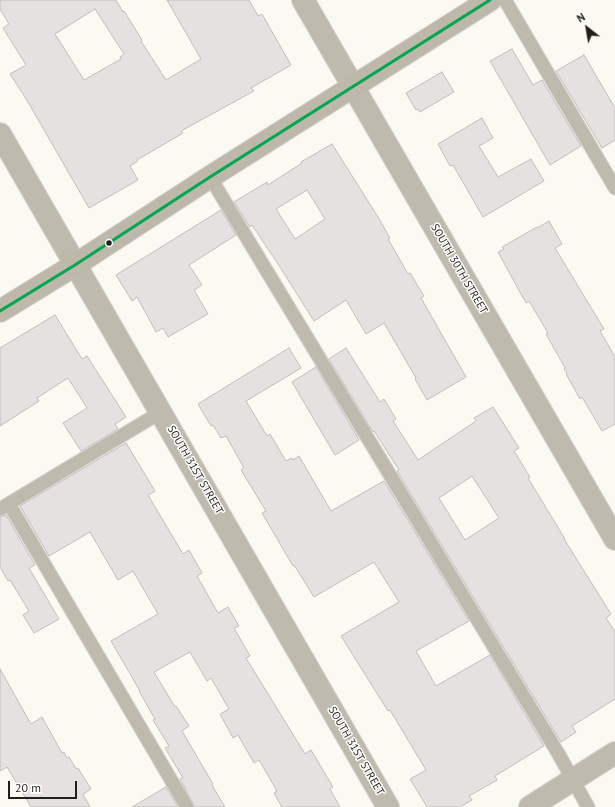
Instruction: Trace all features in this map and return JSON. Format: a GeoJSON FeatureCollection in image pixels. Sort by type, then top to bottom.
{"type":"FeatureCollection","features":[{"type":"Feature","properties":{"kind":"street","name":"SOUTH 30TH STREET"},"geometry":{"type":"LineString","coordinates":[[303,0],[615,539]]}},
{"type":"Feature","properties":{"kind":"street"},"geometry":{"type":"LineString","coordinates":[[0,311],[490,0]]}},
{"type":"Feature","properties":{"kind":"street","name":"SOUTH 31ST STREET"},"geometry":{"type":"LineString","coordinates":[[0,134],[74,265],[161,412],[388,807]]}},
{"type":"Feature","properties":{"kind":"street"},"geometry":{"type":"LineString","coordinates":[[530,807],[615,753]]}},
{"type":"Feature","properties":{"kind":"lane"},"geometry":{"type":"LineString","coordinates":[[505,0],[615,188]]}},
{"type":"Feature","properties":{"kind":"lane"},"geometry":{"type":"LineString","coordinates":[[210,177],[558,753],[588,807]]}},
{"type":"Feature","properties":{"kind":"lane"},"geometry":{"type":"LineString","coordinates":[[161,412],[4,507],[188,807]]}},
{"type":"Feature","properties":{"kind":"building"},"geometry":{"type":"Polygon","coordinates":[[[0,0],[116,0],[166,80],[201,59],[167,0],[249,0],[258,16],[262,14],[291,65],[251,88],[254,91],[181,131],[183,133],[137,160],[138,161],[130,166],[138,180],[89,208],[25,97],[10,74],[26,65],[3,28],[9,24],[0,9],[0,0]],[[95,9],[55,34],[84,80],[121,59],[120,57],[124,54],[95,9]]]}},
{"type":"Feature","properties":{"kind":"building"},"geometry":{"type":"Polygon","coordinates":[[[512,49],[533,85],[542,80],[581,146],[550,165],[490,61],[512,49]]]}},
{"type":"Feature","properties":{"kind":"building"},"geometry":{"type":"Polygon","coordinates":[[[584,55],[615,108],[615,140],[602,148],[556,71],[584,55]]]}},
{"type":"Feature","properties":{"kind":"building"},"geometry":{"type":"Polygon","coordinates":[[[442,72],[454,92],[420,112],[418,109],[416,110],[406,93],[442,72]]]}},
{"type":"Feature","properties":{"kind":"building"},"geometry":{"type":"Polygon","coordinates":[[[482,118],[493,138],[479,146],[498,177],[531,159],[544,181],[483,217],[453,165],[450,166],[438,144],[482,118]]]}},
{"type":"Feature","properties":{"kind":"building"},"geometry":{"type":"Polygon","coordinates":[[[332,144],[378,217],[390,238],[388,239],[408,274],[410,273],[424,296],[421,298],[466,377],[427,400],[384,323],[366,334],[346,300],[314,321],[252,225],[250,227],[234,202],[267,182],[268,185],[302,163],[301,162],[332,144]],[[307,190],[276,209],[295,239],[325,219],[307,190]]]}},
{"type":"Feature","properties":{"kind":"building"},"geometry":{"type":"Polygon","coordinates":[[[221,210],[236,235],[189,265],[202,285],[194,290],[208,314],[168,337],[163,328],[156,332],[137,297],[132,301],[116,275],[221,210]]]}},
{"type":"Feature","properties":{"kind":"building"},"geometry":{"type":"Polygon","coordinates":[[[549,221],[562,244],[555,248],[604,329],[600,331],[615,357],[615,424],[602,431],[582,397],[580,399],[546,334],[548,333],[529,301],[526,303],[498,252],[504,249],[502,247],[549,221]]]}},
{"type":"Feature","properties":{"kind":"building"},"geometry":{"type":"Polygon","coordinates":[[[55,315],[82,359],[87,356],[126,417],[115,424],[118,429],[81,451],[63,423],[87,408],[68,378],[37,398],[39,401],[0,426],[0,348],[55,315]]]}},
{"type":"Feature","properties":{"kind":"building"},"geometry":{"type":"Polygon","coordinates":[[[289,348],[301,368],[246,401],[267,436],[270,434],[286,461],[292,458],[293,460],[299,456],[331,511],[384,481],[469,621],[416,651],[436,686],[490,655],[544,746],[495,776],[497,780],[469,796],[472,800],[460,807],[427,807],[410,779],[426,770],[390,710],[388,711],[341,636],[399,602],[374,562],[314,597],[294,565],[293,566],[262,513],[266,511],[241,470],[244,468],[226,436],[221,438],[213,425],[211,426],[198,404],[289,348]]]}},
{"type":"Feature","properties":{"kind":"building"},"geometry":{"type":"Polygon","coordinates":[[[346,348],[380,402],[384,399],[396,419],[393,421],[418,460],[476,421],[474,418],[493,407],[519,448],[514,451],[530,477],[528,478],[611,614],[606,618],[615,632],[615,699],[572,726],[576,732],[561,742],[397,471],[399,470],[374,431],[373,432],[329,359],[346,348]],[[472,476],[439,498],[465,540],[499,518],[472,476]]]}},
{"type":"Feature","properties":{"kind":"building"},"geometry":{"type":"Polygon","coordinates":[[[316,367],[359,440],[335,455],[292,382],[316,367]]]}},
{"type":"Feature","properties":{"kind":"building"},"geometry":{"type":"Polygon","coordinates":[[[126,443],[155,491],[148,495],[183,554],[189,550],[202,573],[197,576],[218,613],[228,607],[239,626],[234,628],[250,656],[246,658],[305,754],[311,750],[333,787],[330,789],[340,807],[282,807],[274,793],[277,791],[259,760],[254,763],[238,735],[233,738],[220,714],[229,709],[211,678],[207,681],[190,652],[154,672],[175,707],[176,706],[189,726],[182,731],[225,807],[195,807],[180,779],[183,778],[165,748],[169,746],[153,720],[155,719],[111,641],[158,614],[133,571],[118,580],[90,532],[49,556],[20,506],[126,443]]]}},
{"type":"Feature","properties":{"kind":"building"},"geometry":{"type":"Polygon","coordinates":[[[6,515],[35,565],[29,568],[59,619],[34,633],[23,615],[29,611],[0,567],[0,517],[6,515]]]}},
{"type":"Feature","properties":{"kind":"building"},"geometry":{"type":"Polygon","coordinates":[[[0,669],[31,724],[42,717],[62,753],[64,752],[67,758],[69,757],[76,769],[78,768],[91,789],[83,794],[90,807],[31,807],[7,767],[0,771],[0,669]]]}},
{"type":"Feature","properties":{"kind":"building"},"geometry":{"type":"Polygon","coordinates":[[[166,787],[178,807],[132,807],[166,787]]]}},
{"type":"Feature","properties":{"kind":"transit line"},"geometry":{"type":"LineString","coordinates":[[0,311],[75,265],[210,177],[490,0]]}}]}
